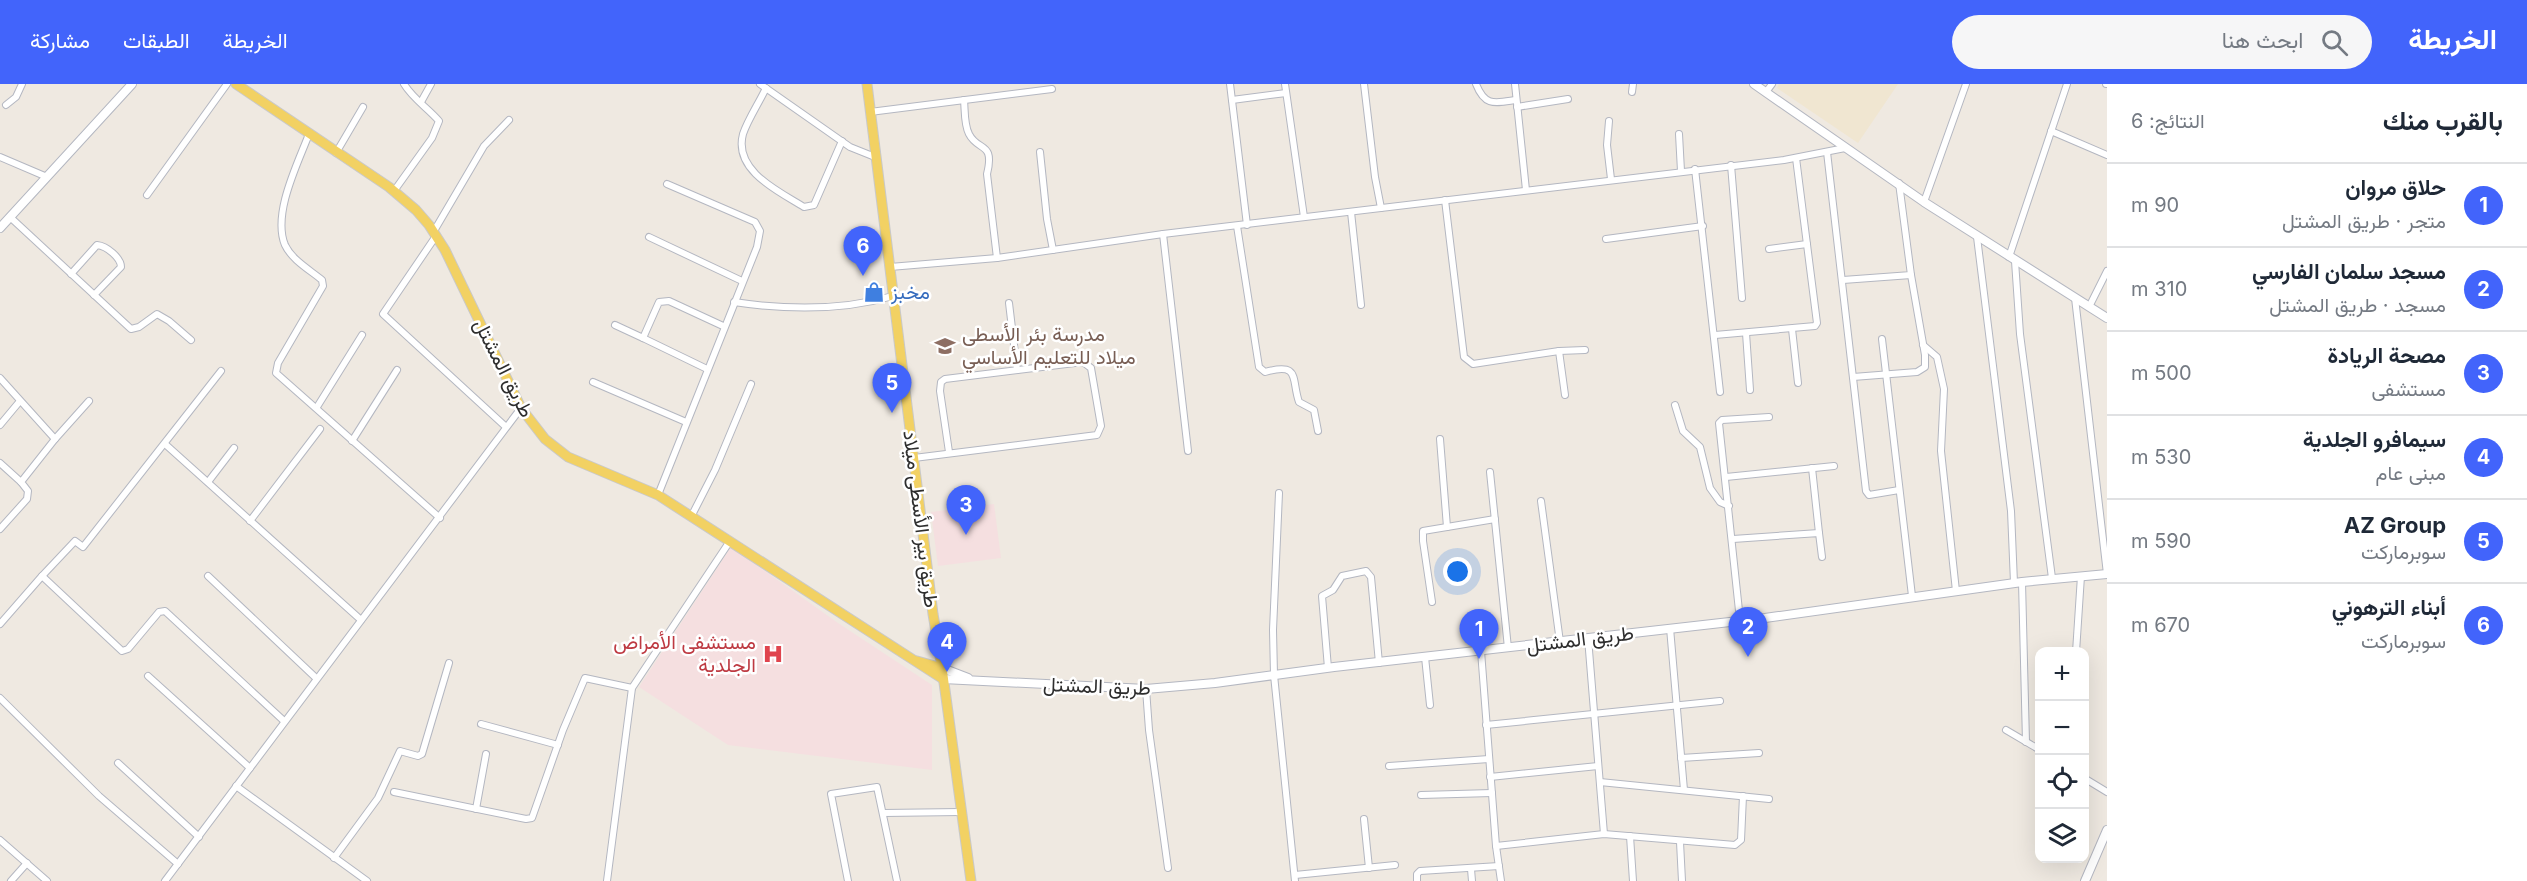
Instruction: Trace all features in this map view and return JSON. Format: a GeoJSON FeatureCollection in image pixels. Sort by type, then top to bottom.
{"type":"FeatureCollection","features":[{"type":"Feature","properties":{"kind":"main road"},"geometry":{"type":"LineString","coordinates":[[0,228],[132,84]]}},
{"type":"Feature","properties":{"kind":"main road","name":"طريق المشتل"},"geometry":{"type":"LineString","coordinates":[[236,84],[394,191],[416,210],[435,233],[522,408],[545,439],[568,457],[658,495],[692,515],[909,658]]}},
{"type":"Feature","properties":{"kind":"main road","name":"طريق بير الأسطى ميلاد"},"geometry":{"type":"LineString","coordinates":[[867,84],[933,614],[970,881]]}},
{"type":"Feature","properties":{"kind":"main road"},"geometry":{"type":"LineString","coordinates":[[1754,84],[1924,202],[2107,318]]}},
{"type":"Feature","properties":{"kind":"main road","name":"طريق المشتل"},"geometry":{"type":"LineString","coordinates":[[943,679],[1146,689],[1215,683],[2107,573]]}},
{"type":"Feature","properties":{"kind":"main road"},"geometry":{"type":"LineString","coordinates":[[909,658],[974,680]]}},
{"type":"Feature","properties":{"kind":"main road"},"geometry":{"type":"LineString","coordinates":[[909,658],[943,679]]}},
{"type":"Feature","properties":{"kind":"main road"},"geometry":{"type":"LineString","coordinates":[[2085,881],[2107,830]]}},
{"type":"Feature","properties":{"kind":"street"},"geometry":{"type":"LineString","coordinates":[[6,105],[16,97],[21,84]]}},
{"type":"Feature","properties":{"kind":"street"},"geometry":{"type":"LineString","coordinates":[[147,195],[227,84]]}},
{"type":"Feature","properties":{"kind":"street"},"geometry":{"type":"LineString","coordinates":[[394,191],[439,127],[439,121],[423,107],[404,84]]}},
{"type":"Feature","properties":{"kind":"street"},"geometry":{"type":"LineString","coordinates":[[421,102],[431,84]]}},
{"type":"Feature","properties":{"kind":"street"},"geometry":{"type":"LineString","coordinates":[[1012,84],[1012,93]]}},
{"type":"Feature","properties":{"kind":"street"},"geometry":{"type":"LineString","coordinates":[[1230,84],[1247,225]]}},
{"type":"Feature","properties":{"kind":"street"},"geometry":{"type":"LineString","coordinates":[[1285,84],[1304,217]]}},
{"type":"Feature","properties":{"kind":"street"},"geometry":{"type":"LineString","coordinates":[[1364,84],[1375,177],[1382,208]]}},
{"type":"Feature","properties":{"kind":"street"},"geometry":{"type":"LineString","coordinates":[[1476,84],[1480,95],[1494,103],[1517,104],[1568,99]]}},
{"type":"Feature","properties":{"kind":"street"},"geometry":{"type":"LineString","coordinates":[[1515,84],[1526,190]]}},
{"type":"Feature","properties":{"kind":"street"},"geometry":{"type":"LineString","coordinates":[[1632,92],[1634,84]]}},
{"type":"Feature","properties":{"kind":"street"},"geometry":{"type":"LineString","coordinates":[[1766,92],[1772,84]]}},
{"type":"Feature","properties":{"kind":"street"},"geometry":{"type":"LineString","coordinates":[[1924,202],[1966,84]]}},
{"type":"Feature","properties":{"kind":"street"},"geometry":{"type":"LineString","coordinates":[[2052,578],[2012,259],[2067,84]]}},
{"type":"Feature","properties":{"kind":"street"},"geometry":{"type":"LineString","coordinates":[[842,141],[814,205],[804,207],[760,179],[742,150],[743,134],[763,86],[842,141],[875,157]]}},
{"type":"Feature","properties":{"kind":"street"},"geometry":{"type":"LineString","coordinates":[[870,112],[1052,89]]}},
{"type":"Feature","properties":{"kind":"street"},"geometry":{"type":"LineString","coordinates":[[1232,100],[1286,93]]}},
{"type":"Feature","properties":{"kind":"street"},"geometry":{"type":"LineString","coordinates":[[964,100],[969,135],[988,153],[990,161],[987,174],[997,258]]}},
{"type":"Feature","properties":{"kind":"street"},"geometry":{"type":"LineString","coordinates":[[336,153],[363,106]]}},
{"type":"Feature","properties":{"kind":"street"},"geometry":{"type":"LineString","coordinates":[[506,427],[383,314],[435,233],[484,146],[509,120]]}},
{"type":"Feature","properties":{"kind":"street"},"geometry":{"type":"LineString","coordinates":[[1610,121],[1607,145],[1611,179]]}},
{"type":"Feature","properties":{"kind":"street"},"geometry":{"type":"LineString","coordinates":[[2051,131],[2107,155]]}},
{"type":"Feature","properties":{"kind":"street"},"geometry":{"type":"LineString","coordinates":[[309,134],[283,204],[285,244],[294,258],[322,280],[323,286],[275,370],[278,377],[317,407],[440,518]]}},
{"type":"Feature","properties":{"kind":"street"},"geometry":{"type":"LineString","coordinates":[[1679,134],[1681,171]]}},
{"type":"Feature","properties":{"kind":"street"},"geometry":{"type":"LineString","coordinates":[[890,267],[997,258],[1163,234],[1796,158],[1845,148]]}},
{"type":"Feature","properties":{"kind":"street"},"geometry":{"type":"LineString","coordinates":[[1040,152],[1053,250]]}},
{"type":"Feature","properties":{"kind":"street"},"geometry":{"type":"LineString","coordinates":[[1827,152],[1866,491],[1869,495],[1899,490]]}},
{"type":"Feature","properties":{"kind":"street"},"geometry":{"type":"LineString","coordinates":[[0,158],[47,177]]}},
{"type":"Feature","properties":{"kind":"street"},"geometry":{"type":"LineString","coordinates":[[1715,335],[1815,326],[1818,319],[1796,158]]}},
{"type":"Feature","properties":{"kind":"street"},"geometry":{"type":"LineString","coordinates":[[1731,165],[1742,298]]}},
{"type":"Feature","properties":{"kind":"street"},"geometry":{"type":"LineString","coordinates":[[1695,169],[1720,392]]}},
{"type":"Feature","properties":{"kind":"street"},"geometry":{"type":"LineString","coordinates":[[1853,377],[1886,376],[1921,371],[1926,364],[1899,183]]}},
{"type":"Feature","properties":{"kind":"street"},"geometry":{"type":"LineString","coordinates":[[658,495],[760,231],[755,222],[667,184]]}},
{"type":"Feature","properties":{"kind":"street"},"geometry":{"type":"LineString","coordinates":[[1445,200],[1464,357],[1473,363],[1560,351],[1585,350]]}},
{"type":"Feature","properties":{"kind":"street"},"geometry":{"type":"LineString","coordinates":[[1351,212],[1361,305]]}},
{"type":"Feature","properties":{"kind":"street"},"geometry":{"type":"LineString","coordinates":[[10,217],[131,329],[135,330],[157,314],[191,340]]}},
{"type":"Feature","properties":{"kind":"street"},"geometry":{"type":"LineString","coordinates":[[1237,226],[1259,366],[1265,372],[1281,368],[1290,371],[1296,380],[1298,399],[1301,404],[1314,410],[1318,431]]}},
{"type":"Feature","properties":{"kind":"street"},"geometry":{"type":"LineString","coordinates":[[1606,239],[1703,226]]}},
{"type":"Feature","properties":{"kind":"street"},"geometry":{"type":"LineString","coordinates":[[1163,234],[1188,451]]}},
{"type":"Feature","properties":{"kind":"street"},"geometry":{"type":"LineString","coordinates":[[649,237],[742,280]]}},
{"type":"Feature","properties":{"kind":"street"},"geometry":{"type":"LineString","coordinates":[[1977,237],[2018,583],[2026,742]]}},
{"type":"Feature","properties":{"kind":"street"},"geometry":{"type":"LineString","coordinates":[[1769,249],[1807,244]]}},
{"type":"Feature","properties":{"kind":"street"},"geometry":{"type":"LineString","coordinates":[[71,274],[97,245],[105,247],[120,261],[121,267],[94,295]]}},
{"type":"Feature","properties":{"kind":"street"},"geometry":{"type":"LineString","coordinates":[[2089,307],[2107,271]]}},
{"type":"Feature","properties":{"kind":"street"},"geometry":{"type":"LineString","coordinates":[[1843,280],[1911,275]]}},
{"type":"Feature","properties":{"kind":"street"},"geometry":{"type":"LineString","coordinates":[[734,302],[780,307],[826,307],[861,304],[893,296]]}},
{"type":"Feature","properties":{"kind":"street"},"geometry":{"type":"LineString","coordinates":[[2075,298],[2107,573]]}},
{"type":"Feature","properties":{"kind":"street"},"geometry":{"type":"LineString","coordinates":[[643,338],[659,302],[663,300],[723,326]]}},
{"type":"Feature","properties":{"kind":"street"},"geometry":{"type":"LineString","coordinates":[[1009,303],[1017,370]]}},
{"type":"Feature","properties":{"kind":"street"},"geometry":{"type":"LineString","coordinates":[[615,325],[707,369]]}},
{"type":"Feature","properties":{"kind":"street"},"geometry":{"type":"LineString","coordinates":[[1792,329],[1798,383]]}},
{"type":"Feature","properties":{"kind":"street"},"geometry":{"type":"LineString","coordinates":[[1746,333],[1750,390]]}},
{"type":"Feature","properties":{"kind":"street"},"geometry":{"type":"LineString","coordinates":[[317,407],[362,335]]}},
{"type":"Feature","properties":{"kind":"street"},"geometry":{"type":"LineString","coordinates":[[1882,339],[1912,596]]}},
{"type":"Feature","properties":{"kind":"street"},"geometry":{"type":"LineString","coordinates":[[1923,345],[1937,357],[1944,389],[1941,451],[1956,591]]}},
{"type":"Feature","properties":{"kind":"street"},"geometry":{"type":"LineString","coordinates":[[1560,351],[1565,395]]}},
{"type":"Feature","properties":{"kind":"street"},"geometry":{"type":"LineString","coordinates":[[914,458],[1097,435],[1100,432],[1091,368],[1083,362],[945,379],[941,382],[949,452]]}},
{"type":"Feature","properties":{"kind":"street"},"geometry":{"type":"LineString","coordinates":[[0,624],[75,541],[83,547],[221,370]]}},
{"type":"Feature","properties":{"kind":"street"},"geometry":{"type":"LineString","coordinates":[[352,441],[397,370]]}},
{"type":"Feature","properties":{"kind":"street"},"geometry":{"type":"LineString","coordinates":[[0,378],[55,439]]}},
{"type":"Feature","properties":{"kind":"street"},"geometry":{"type":"LineString","coordinates":[[593,382],[686,422]]}},
{"type":"Feature","properties":{"kind":"street"},"geometry":{"type":"LineString","coordinates":[[692,515],[715,470],[751,384]]}},
{"type":"Feature","properties":{"kind":"street"},"geometry":{"type":"LineString","coordinates":[[0,425],[20,401]]}},
{"type":"Feature","properties":{"kind":"street"},"geometry":{"type":"LineString","coordinates":[[21,482],[89,401]]}},
{"type":"Feature","properties":{"kind":"street"},"geometry":{"type":"LineString","coordinates":[[1675,405],[1683,431],[1700,447],[1710,488],[1720,502],[1729,507]]}},
{"type":"Feature","properties":{"kind":"street"},"geometry":{"type":"LineString","coordinates":[[165,881],[522,408]]}},
{"type":"Feature","properties":{"kind":"street"},"geometry":{"type":"LineString","coordinates":[[1740,620],[1719,423],[1722,420],[1769,417]]}},
{"type":"Feature","properties":{"kind":"street"},"geometry":{"type":"LineString","coordinates":[[250,521],[320,429]]}},
{"type":"Feature","properties":{"kind":"street"},"geometry":{"type":"LineString","coordinates":[[1440,439],[1447,526]]}},
{"type":"Feature","properties":{"kind":"street"},"geometry":{"type":"LineString","coordinates":[[165,444],[361,620]]}},
{"type":"Feature","properties":{"kind":"street"},"geometry":{"type":"LineString","coordinates":[[208,482],[234,448]]}},
{"type":"Feature","properties":{"kind":"street"},"geometry":{"type":"LineString","coordinates":[[0,463],[28,491],[27,499],[0,529]]}},
{"type":"Feature","properties":{"kind":"street"},"geometry":{"type":"LineString","coordinates":[[1726,477],[1834,466]]}},
{"type":"Feature","properties":{"kind":"street"},"geometry":{"type":"LineString","coordinates":[[1812,468],[1822,557]]}},
{"type":"Feature","properties":{"kind":"street"},"geometry":{"type":"LineString","coordinates":[[1490,472],[1508,648]]}},
{"type":"Feature","properties":{"kind":"street"},"geometry":{"type":"LineString","coordinates":[[1279,493],[1274,675],[1295,878],[1395,866]]}},
{"type":"Feature","properties":{"kind":"street"},"geometry":{"type":"LineString","coordinates":[[1541,501],[1560,642]]}},
{"type":"Feature","properties":{"kind":"street"},"geometry":{"type":"LineString","coordinates":[[1432,602],[1422,535],[1427,529],[1495,519]]}},
{"type":"Feature","properties":{"kind":"street"},"geometry":{"type":"LineString","coordinates":[[1733,539],[1819,533]]}},
{"type":"Feature","properties":{"kind":"street"},"geometry":{"type":"LineString","coordinates":[[607,881],[632,688],[730,541]]}},
{"type":"Feature","properties":{"kind":"street"},"geometry":{"type":"LineString","coordinates":[[1328,668],[1322,596],[1333,590],[1342,576],[1366,571],[1371,574],[1379,663]]}},
{"type":"Feature","properties":{"kind":"street"},"geometry":{"type":"LineString","coordinates":[[42,576],[122,651],[128,649],[159,612],[165,611],[284,721]]}},
{"type":"Feature","properties":{"kind":"street"},"geometry":{"type":"LineString","coordinates":[[208,576],[316,678]]}},
{"type":"Feature","properties":{"kind":"street"},"geometry":{"type":"LineString","coordinates":[[2076,647],[2081,576]]}},
{"type":"Feature","properties":{"kind":"street"},"geometry":{"type":"LineString","coordinates":[[1670,628],[1684,790]]}},
{"type":"Feature","properties":{"kind":"street"},"geometry":{"type":"LineString","coordinates":[[1588,638],[1604,834]]}},
{"type":"Feature","properties":{"kind":"street"},"geometry":{"type":"LineString","coordinates":[[1481,651],[1490,777],[1501,881]]}},
{"type":"Feature","properties":{"kind":"street"},"geometry":{"type":"LineString","coordinates":[[1425,657],[1430,705]]}},
{"type":"Feature","properties":{"kind":"street"},"geometry":{"type":"LineString","coordinates":[[334,858],[378,798],[400,751],[418,756],[422,754],[448,663]]}},
{"type":"Feature","properties":{"kind":"street"},"geometry":{"type":"LineString","coordinates":[[148,676],[250,768]]}},
{"type":"Feature","properties":{"kind":"street"},"geometry":{"type":"LineString","coordinates":[[394,792],[526,819],[532,818],[585,678],[632,688]]}},
{"type":"Feature","properties":{"kind":"street"},"geometry":{"type":"LineString","coordinates":[[1146,689],[1167,868]]}},
{"type":"Feature","properties":{"kind":"street"},"geometry":{"type":"LineString","coordinates":[[0,698],[99,796],[178,864]]}},
{"type":"Feature","properties":{"kind":"street"},"geometry":{"type":"LineString","coordinates":[[1486,725],[1720,701]]}},
{"type":"Feature","properties":{"kind":"street"},"geometry":{"type":"LineString","coordinates":[[481,724],[558,745]]}},
{"type":"Feature","properties":{"kind":"street"},"geometry":{"type":"LineString","coordinates":[[2006,730],[2035,747]]}},
{"type":"Feature","properties":{"kind":"street"},"geometry":{"type":"LineString","coordinates":[[1681,758],[1759,753]]}},
{"type":"Feature","properties":{"kind":"street"},"geometry":{"type":"LineString","coordinates":[[476,809],[486,754]]}},
{"type":"Feature","properties":{"kind":"street"},"geometry":{"type":"LineString","coordinates":[[1389,766],[1489,759]]}},
{"type":"Feature","properties":{"kind":"street"},"geometry":{"type":"LineString","coordinates":[[118,764],[199,837]]}},
{"type":"Feature","properties":{"kind":"street"},"geometry":{"type":"LineString","coordinates":[[1490,777],[1598,766]]}},
{"type":"Feature","properties":{"kind":"street"},"geometry":{"type":"LineString","coordinates":[[2089,781],[2107,792]]}},
{"type":"Feature","properties":{"kind":"street"},"geometry":{"type":"LineString","coordinates":[[1600,782],[1769,799]]}},
{"type":"Feature","properties":{"kind":"street"},"geometry":{"type":"LineString","coordinates":[[236,786],[367,881]]}},
{"type":"Feature","properties":{"kind":"street"},"geometry":{"type":"LineString","coordinates":[[848,881],[831,794],[877,787],[897,881]]}},
{"type":"Feature","properties":{"kind":"street"},"geometry":{"type":"LineString","coordinates":[[1421,795],[1492,793]]}},
{"type":"Feature","properties":{"kind":"street"},"geometry":{"type":"LineString","coordinates":[[1496,846],[1604,834],[1735,846],[1741,840],[1743,796]]}},
{"type":"Feature","properties":{"kind":"street"},"geometry":{"type":"LineString","coordinates":[[883,813],[961,812]]}},
{"type":"Feature","properties":{"kind":"street"},"geometry":{"type":"LineString","coordinates":[[1364,819],[1369,868]]}},
{"type":"Feature","properties":{"kind":"street"},"geometry":{"type":"LineString","coordinates":[[1630,836],[1633,881]]}},
{"type":"Feature","properties":{"kind":"street"},"geometry":{"type":"LineString","coordinates":[[0,840],[47,881]]}},
{"type":"Feature","properties":{"kind":"street"},"geometry":{"type":"LineString","coordinates":[[1680,842],[1682,881]]}},
{"type":"Feature","properties":{"kind":"street"},"geometry":{"type":"LineString","coordinates":[[10,881],[27,863]]}},
{"type":"Feature","properties":{"kind":"street"},"geometry":{"type":"LineString","coordinates":[[1417,881],[1417,874],[1420,871],[1499,866]]}},
{"type":"Feature","properties":{"kind":"street"},"geometry":{"type":"LineString","coordinates":[[1471,869],[1472,881]]}},
{"type":"Feature","properties":{"kind":"shaded area"},"geometry":{"type":"Polygon","coordinates":[[[1779,84],[1898,84],[1858,143],[1777,88],[1779,84]]]}},
{"type":"Feature","properties":{"kind":"shaded area"},"geometry":{"type":"Polygon","coordinates":[[[994,504],[1001,558],[938,566],[931,512],[994,504]]]}},
{"type":"Feature","properties":{"kind":"shaded area","name":"مستشفى الأمراض الجلدية"},"geometry":{"type":"Polygon","coordinates":[[[731,547],[838,623],[932,685],[932,770],[728,745],[639,687],[731,547]]]}},
{"type":"Feature","properties":{"kind":"place","name":"أبناء الترهوني"},"geometry":{"type":"Point","coordinates":[863,276]}},
{"type":"Feature","properties":{"kind":"place","name":"مخبز"},"geometry":{"type":"Point","coordinates":[874,292]}},
{"type":"Feature","properties":{"kind":"place","name":"مدرسة بئر الأسطى ميلاد للتعليم الأساسي"},"geometry":{"type":"Point","coordinates":[945,346]}},
{"type":"Feature","properties":{"kind":"place","name":"AZ Group"},"geometry":{"type":"Point","coordinates":[892,413]}},
{"type":"Feature","properties":{"kind":"place","name":"مصحة الريادة"},"geometry":{"type":"Point","coordinates":[966,535]}},
{"type":"Feature","properties":{"kind":"place","name":"مستشفى الأمراض الجلدية"},"geometry":{"type":"Point","coordinates":[773,654]}},
{"type":"Feature","properties":{"kind":"place","name":"مسجد سلمان الفارسي"},"geometry":{"type":"Point","coordinates":[1748,657]}},
{"type":"Feature","properties":{"kind":"place","name":"حلاق مروان"},"geometry":{"type":"Point","coordinates":[1479,659]}},
{"type":"Feature","properties":{"kind":"place","name":"سيمافرو الجلدية"},"geometry":{"type":"Point","coordinates":[947,672]}}]}
